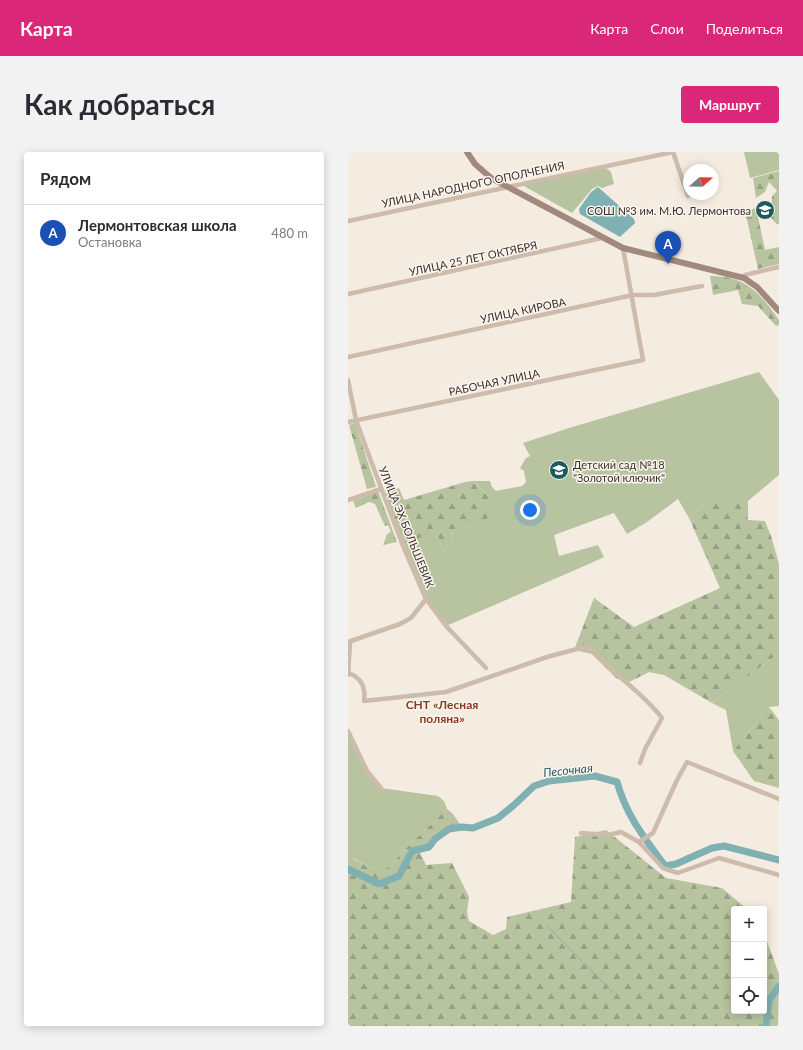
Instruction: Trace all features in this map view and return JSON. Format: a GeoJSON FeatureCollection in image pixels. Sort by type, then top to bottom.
{"type":"FeatureCollection","features":[{"type":"Feature","properties":{"kind":"main road"},"geometry":{"type":"LineString","coordinates":[[468,152],[482,172],[602,238],[623,248],[726,272],[744,278],[757,287],[779,311]]}},
{"type":"Feature","properties":{"kind":"street","name":"УЛИЦА НАРОДНОГО ОПОЛЧЕНИЯ"},"geometry":{"type":"LineString","coordinates":[[348,221],[511,188],[540,179],[673,152]]}},
{"type":"Feature","properties":{"kind":"street"},"geometry":{"type":"LineString","coordinates":[[673,152],[683,181]]}},
{"type":"Feature","properties":{"kind":"street","name":"УЛИЦА 25 ЛЕТ ОКТЯБРЯ"},"geometry":{"type":"LineString","coordinates":[[348,294],[602,238]]}},
{"type":"Feature","properties":{"kind":"street"},"geometry":{"type":"LineString","coordinates":[[623,248],[633,295]]}},
{"type":"Feature","properties":{"kind":"street"},"geometry":{"type":"LineString","coordinates":[[744,278],[745,275],[779,267]]}},
{"type":"Feature","properties":{"kind":"street","name":"УЛИЦА КИРОВА"},"geometry":{"type":"LineString","coordinates":[[348,357],[633,295],[654,295],[702,286]]}},
{"type":"Feature","properties":{"kind":"street","name":"РАБОЧАЯ УЛИЦА"},"geometry":{"type":"LineString","coordinates":[[348,422],[643,360],[633,295]]}},
{"type":"Feature","properties":{"kind":"street","name":"УЛИЦА ЭХ БОЛЬШЕВИК"},"geometry":{"type":"LineString","coordinates":[[348,380],[356,420],[381,489],[426,599],[446,626],[486,668]]}},
{"type":"Feature","properties":{"kind":"street"},"geometry":{"type":"LineString","coordinates":[[348,500],[381,489]]}},
{"type":"Feature","properties":{"kind":"street"},"geometry":{"type":"LineString","coordinates":[[426,599],[411,618],[400,624],[349,642],[349,674],[357,676],[362,683],[364,701],[430,694],[478,682],[547,657],[588,646],[619,678],[630,685],[662,718],[645,749],[640,763]]}},
{"type":"Feature","properties":{"kind":"street"},"geometry":{"type":"LineString","coordinates":[[348,731],[367,771],[381,788]]}},
{"type":"Feature","properties":{"kind":"street"},"geometry":{"type":"LineString","coordinates":[[639,842],[653,833],[677,780],[687,762],[779,799]]}},
{"type":"Feature","properties":{"kind":"street"},"geometry":{"type":"LineString","coordinates":[[581,833],[608,834],[622,832],[639,842],[663,868],[678,873],[719,858],[779,875]]}},
{"type":"Feature","properties":{"kind":"green space"},"geometry":{"type":"Polygon","coordinates":[[[744,152],[779,152],[779,170],[750,178],[744,152]]]}},
{"type":"Feature","properties":{"kind":"green space"},"geometry":{"type":"Polygon","coordinates":[[[605,167],[611,172],[614,184],[602,188],[598,186],[592,189],[572,213],[522,185],[605,167]]]}},
{"type":"Feature","properties":{"kind":"green space"},"geometry":{"type":"Polygon","coordinates":[[[779,171],[778,225],[771,218],[772,196],[777,191],[769,182],[765,192],[756,198],[753,178],[779,171]]]}},
{"type":"Feature","properties":{"kind":"green space"},"geometry":{"type":"Polygon","coordinates":[[[756,208],[765,250],[779,247],[779,264],[758,269],[745,211],[756,208]]]}},
{"type":"Feature","properties":{"kind":"green space"},"geometry":{"type":"Polygon","coordinates":[[[710,276],[733,279],[750,288],[765,301],[779,320],[779,325],[776,326],[758,306],[742,304],[738,290],[713,295],[710,276]]]}},
{"type":"Feature","properties":{"kind":"green space"},"geometry":{"type":"Polygon","coordinates":[[[759,372],[779,400],[779,475],[748,501],[748,520],[712,499],[689,518],[678,499],[647,522],[627,534],[614,513],[554,535],[559,556],[598,545],[604,557],[446,626],[426,599],[403,546],[436,529],[443,552],[450,547],[453,530],[475,524],[489,497],[473,481],[490,481],[492,487],[496,491],[522,486],[526,482],[524,471],[520,468],[526,458],[530,456],[523,443],[759,372]]]}},
{"type":"Feature","properties":{"kind":"green space"},"geometry":{"type":"Polygon","coordinates":[[[355,423],[376,487],[367,489],[349,425],[355,423]]]}},
{"type":"Feature","properties":{"kind":"green space"},"geometry":{"type":"Polygon","coordinates":[[[473,481],[489,497],[494,515],[475,524],[453,530],[450,547],[443,552],[436,530],[403,546],[383,495],[399,488],[404,500],[473,481]]]}},
{"type":"Feature","properties":{"kind":"green space"},"geometry":{"type":"Polygon","coordinates":[[[378,491],[397,542],[383,545],[387,534],[391,532],[388,525],[385,526],[375,504],[369,502],[356,508],[353,501],[378,491]]]}},
{"type":"Feature","properties":{"kind":"green space"},"geometry":{"type":"Polygon","coordinates":[[[712,499],[742,501],[748,520],[765,521],[779,564],[779,653],[712,703],[664,675],[649,672],[629,682],[616,678],[592,654],[574,650],[594,598],[634,627],[720,588],[689,518],[712,499]]]}},
{"type":"Feature","properties":{"kind":"green space"},"geometry":{"type":"Polygon","coordinates":[[[779,653],[779,706],[769,707],[733,751],[726,710],[712,703],[779,653]]]}},
{"type":"Feature","properties":{"kind":"green space"},"geometry":{"type":"Polygon","coordinates":[[[769,707],[779,720],[779,788],[754,781],[733,751],[769,707]]]}},
{"type":"Feature","properties":{"kind":"green space"},"geometry":{"type":"Polygon","coordinates":[[[348,731],[367,771],[381,788],[438,796],[444,801],[447,809],[402,852],[392,865],[383,870],[374,870],[353,858],[348,861],[348,731]]]}},
{"type":"Feature","properties":{"kind":"green space"},"geometry":{"type":"Polygon","coordinates":[[[447,809],[453,814],[462,827],[449,829],[420,853],[426,865],[452,863],[469,897],[467,912],[469,921],[493,935],[506,929],[507,917],[571,902],[575,837],[606,830],[666,878],[722,888],[743,906],[731,906],[731,1014],[767,1014],[767,941],[779,974],[778,1026],[348,1026],[348,861],[352,858],[374,870],[383,870],[392,865],[402,852],[447,809]]]}},
{"type":"Feature","properties":{"kind":"water"},"geometry":{"type":"Polygon","coordinates":[[[598,187],[634,219],[635,223],[620,237],[580,214],[579,209],[591,192],[598,187]]]}},
{"type":"Feature","properties":{"kind":"waterway","name":"Песочная"},"geometry":{"type":"LineString","coordinates":[[348,869],[379,884],[399,876],[412,851],[429,847],[435,839],[449,829],[462,827],[473,828],[498,818],[534,786],[549,781],[595,776],[617,782],[631,816],[643,836],[665,866],[676,864],[712,848],[724,846],[779,860]]}},
{"type":"Feature","properties":{"kind":"waterway"},"geometry":{"type":"LineString","coordinates":[[547,926],[582,961]]}},
{"type":"Feature","properties":{"kind":"waterway"},"geometry":{"type":"LineString","coordinates":[[586,965],[612,992]]}},
{"type":"Feature","properties":{"kind":"waterway","name":"Песочная"},"geometry":{"type":"LineString","coordinates":[[766,1026],[769,1001],[779,986]]}},
{"type":"Feature","properties":{"kind":"place","name":"СОШ №3 им. М.Ю. Лермонтова"},"geometry":{"type":"Point","coordinates":[765,210]}},
{"type":"Feature","properties":{"kind":"place","name":"Лермонтовская школа"},"geometry":{"type":"Point","coordinates":[668,264]}},
{"type":"Feature","properties":{"kind":"place","name":"Детский сад №18 \"Золотой ключик\""},"geometry":{"type":"Point","coordinates":[559,470]}},
{"type":"Feature","properties":{"kind":"district","name":"СНТ «Лесная поляна»"},"geometry":{"type":"Point","coordinates":[442,711]}}]}
